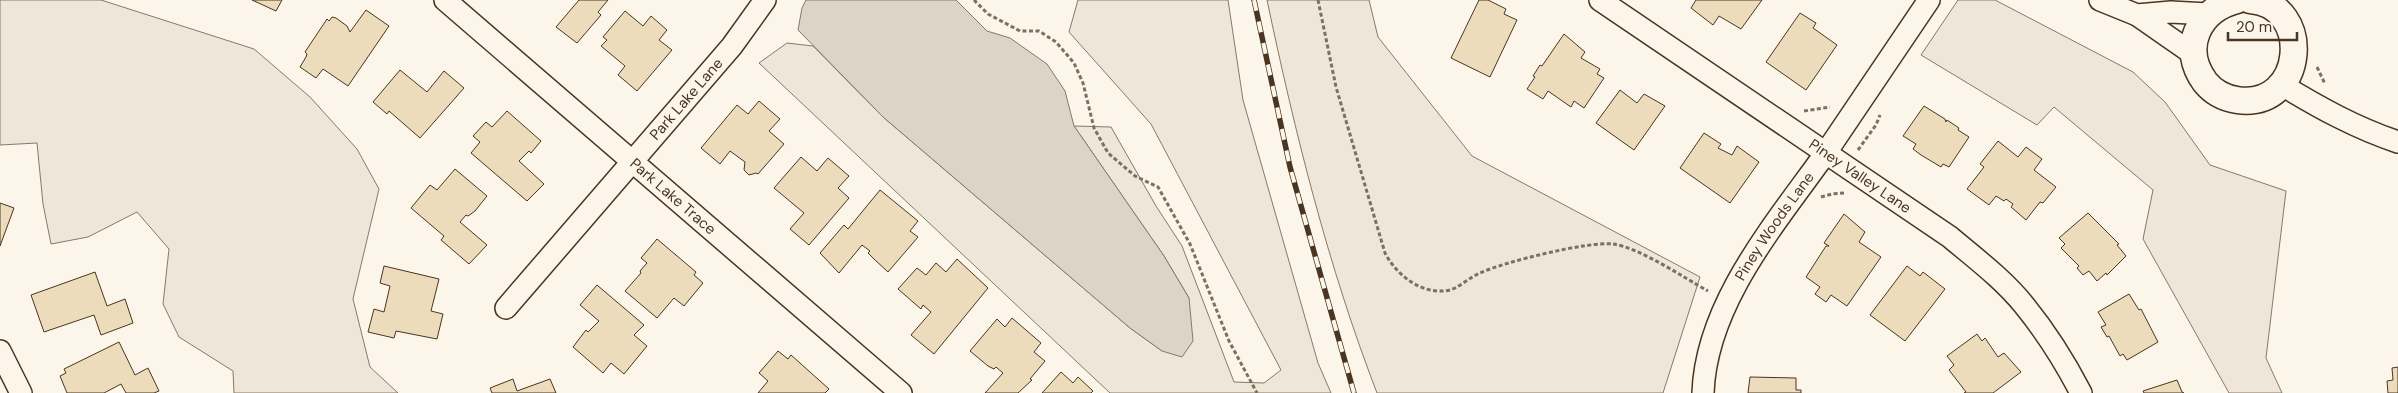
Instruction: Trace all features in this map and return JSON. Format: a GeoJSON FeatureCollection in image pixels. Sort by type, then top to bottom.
{"type":"FeatureCollection","features":[{"type":"Feature","properties":{"kind":"street","name":"Park Lake Trace"},"geometry":{"type":"LineString","coordinates":[[445,0],[899,392]]}},
{"type":"Feature","properties":{"kind":"street","name":"Park Lake Lane"},"geometry":{"type":"LineString","coordinates":[[506,308],[732,46],[764,0]]}},
{"type":"Feature","properties":{"kind":"street","name":"Piney Valley Lane"},"geometry":{"type":"LineString","coordinates":[[1600,0],[1950,237],[1994,274],[2024,304],[2047,336],[2081,393]]}},
{"type":"Feature","properties":{"kind":"street","name":"Piney Woods Lane"},"geometry":{"type":"LineString","coordinates":[[1703,393],[1708,356],[1716,326],[1727,301],[1786,206],[1825,153],[1929,0]]}},
{"type":"Feature","properties":{"kind":"street"},"geometry":{"type":"LineString","coordinates":[[2100,0],[2137,15],[2193,54]]}},
{"type":"Feature","properties":{"kind":"street"},"geometry":{"type":"LineString","coordinates":[[2237,0],[2223,4],[2208,14],[2196,32],[2193,54],[2198,73],[2210,88],[2227,98],[2247,101],[2266,97],[2282,85],[2292,69],[2295,51],[2292,33],[2282,8],[2250,0]]}},
{"type":"Feature","properties":{"kind":"street"},"geometry":{"type":"LineString","coordinates":[[2137,15],[2171,12],[2208,14]]}},
{"type":"Feature","properties":{"kind":"street"},"geometry":{"type":"LineString","coordinates":[[2282,85],[2330,114],[2369,132],[2398,142]]}},
{"type":"Feature","properties":{"kind":"street"},"geometry":{"type":"LineString","coordinates":[[0,351],[21,393]]}},
{"type":"Feature","properties":{"kind":"path"},"geometry":{"type":"LineString","coordinates":[[974,0],[988,14],[1020,31],[1039,31],[1056,42],[1074,63],[1083,83],[1094,128],[1108,153],[1135,176],[1158,187],[1190,244],[1229,340],[1257,393]]}},
{"type":"Feature","properties":{"kind":"path"},"geometry":{"type":"LineString","coordinates":[[1318,0],[1336,87],[1385,254],[1390,263],[1405,278],[1421,288],[1451,290],[1479,273],[1508,264],[1594,244],[1614,244],[1645,256],[1727,301]]}},
{"type":"Feature","properties":{"kind":"path"},"geometry":{"type":"LineString","coordinates":[[2315,60],[2317,70],[2328,87]]}},
{"type":"Feature","properties":{"kind":"path"},"geometry":{"type":"LineString","coordinates":[[1816,200],[1832,194],[1849,194]]}},
{"type":"Feature","properties":{"kind":"shaded area"},"geometry":{"type":"Polygon","coordinates":[[[0,0],[101,0],[254,49],[310,97],[357,149],[379,189],[353,299],[370,367],[398,393],[234,393],[233,371],[179,337],[163,304],[169,249],[137,212],[88,237],[51,244],[43,204],[37,143],[0,145],[0,0]]]}},
{"type":"Feature","properties":{"kind":"shaded area"},"geometry":{"type":"Polygon","coordinates":[[[806,0],[956,0],[987,31],[1010,38],[1047,64],[1065,91],[1074,126],[1164,256],[1189,298],[1193,341],[1182,357],[1162,351],[1130,328],[883,117],[798,30],[802,8],[806,0]]]}},
{"type":"Feature","properties":{"kind":"shaded area"},"geometry":{"type":"Polygon","coordinates":[[[1078,0],[1228,0],[1243,100],[1318,363],[1331,393],[1110,393],[759,63],[787,43],[813,46],[883,117],[1130,328],[1162,351],[1189,298],[1164,256],[1074,126],[1111,127],[1156,206],[1182,246],[1234,382],[1264,383],[1281,370],[1151,124],[1069,32],[1078,0]]]}},
{"type":"Feature","properties":{"kind":"shaded area"},"geometry":{"type":"Polygon","coordinates":[[[1267,0],[1369,0],[1378,37],[1472,156],[1700,277],[1663,393],[1377,393],[1343,297],[1314,199],[1289,100],[1267,0]]]}},
{"type":"Feature","properties":{"kind":"shaded area"},"geometry":{"type":"Polygon","coordinates":[[[1958,0],[1995,0],[2133,72],[2165,102],[2210,165],[2286,191],[2266,358],[2282,393],[2229,393],[2143,239],[2153,190],[2054,107],[2037,125],[1921,55],[1958,0]]]}},
{"type":"Feature","properties":{"kind":"building"},"geometry":{"type":"Polygon","coordinates":[[[252,0],[282,0],[276,11],[252,0]]]}},
{"type":"Feature","properties":{"kind":"building"},"geometry":{"type":"Polygon","coordinates":[[[579,0],[608,0],[598,12],[601,15],[577,43],[556,27],[579,0]]]}},
{"type":"Feature","properties":{"kind":"building"},"geometry":{"type":"Polygon","coordinates":[[[1479,0],[1488,0],[1506,9],[1504,14],[1517,20],[1490,77],[1451,58],[1479,0]]]}},
{"type":"Feature","properties":{"kind":"building"},"geometry":{"type":"Polygon","coordinates":[[[1696,0],[1762,0],[1741,29],[1719,16],[1713,25],[1691,8],[1696,0]]]}},
{"type":"Feature","properties":{"kind":"building"},"geometry":{"type":"Polygon","coordinates":[[[366,10],[389,26],[348,86],[323,69],[316,78],[300,67],[307,54],[305,52],[327,19],[329,21],[332,17],[336,18],[347,26],[350,32],[366,10]]]}},
{"type":"Feature","properties":{"kind":"building"},"geometry":{"type":"Polygon","coordinates":[[[625,11],[643,26],[651,16],[667,30],[659,40],[672,50],[637,91],[618,75],[625,66],[601,46],[607,40],[603,37],[625,11]]]}},
{"type":"Feature","properties":{"kind":"building"},"geometry":{"type":"Polygon","coordinates":[[[1800,13],[1816,23],[1813,28],[1837,45],[1806,90],[1766,62],[1800,13]]]}},
{"type":"Feature","properties":{"kind":"building"},"geometry":{"type":"Polygon","coordinates":[[[1564,34],[1585,52],[1581,58],[1600,69],[1597,74],[1604,78],[1584,108],[1574,101],[1571,107],[1548,91],[1543,99],[1527,89],[1540,65],[1542,66],[1564,34]]]}},
{"type":"Feature","properties":{"kind":"building"},"geometry":{"type":"Polygon","coordinates":[[[400,70],[427,92],[444,71],[464,88],[420,138],[389,111],[387,114],[373,102],[400,70]]]}},
{"type":"Feature","properties":{"kind":"building"},"geometry":{"type":"Polygon","coordinates":[[[1620,90],[1637,103],[1644,94],[1665,106],[1634,150],[1596,123],[1620,90]]]}},
{"type":"Feature","properties":{"kind":"building"},"geometry":{"type":"Polygon","coordinates":[[[759,101],[780,119],[769,131],[784,144],[758,174],[749,175],[744,170],[745,162],[730,151],[720,164],[701,148],[737,105],[748,114],[759,101]]]}},
{"type":"Feature","properties":{"kind":"building"},"geometry":{"type":"Polygon","coordinates":[[[1924,106],[1945,119],[1946,122],[1947,120],[1959,128],[1958,130],[1969,137],[1949,167],[1943,164],[1941,167],[1921,155],[1913,149],[1916,144],[1903,136],[1924,106]]]}},
{"type":"Feature","properties":{"kind":"building"},"geometry":{"type":"Polygon","coordinates":[[[507,111],[541,141],[531,153],[529,151],[519,161],[544,184],[527,201],[471,153],[480,142],[473,136],[486,122],[492,127],[507,111]]]}},
{"type":"Feature","properties":{"kind":"building"},"geometry":{"type":"Polygon","coordinates":[[[1704,133],[1721,144],[1718,148],[1732,155],[1737,146],[1759,162],[1730,203],[1680,168],[1704,133]]]}},
{"type":"Feature","properties":{"kind":"building"},"geometry":{"type":"Polygon","coordinates":[[[1998,141],[2018,157],[2026,147],[2042,159],[2034,170],[2056,187],[2043,203],[2040,202],[2026,220],[2011,207],[2013,204],[2006,199],[2004,201],[1996,196],[1989,205],[1967,189],[1984,167],[1980,164],[1998,141]]]}},
{"type":"Feature","properties":{"kind":"building"},"geometry":{"type":"Polygon","coordinates":[[[801,157],[817,171],[828,158],[849,176],[838,188],[849,198],[809,245],[790,229],[804,213],[774,188],[801,157]]]}},
{"type":"Feature","properties":{"kind":"building"},"geometry":{"type":"Polygon","coordinates":[[[455,169],[487,196],[475,211],[468,216],[466,215],[460,222],[487,245],[469,264],[441,240],[444,236],[411,208],[430,185],[437,190],[455,169]]]}},
{"type":"Feature","properties":{"kind":"building"},"geometry":{"type":"Polygon","coordinates":[[[880,190],[918,221],[910,231],[918,237],[888,272],[868,253],[870,251],[862,245],[839,273],[820,253],[844,225],[848,229],[880,190]]]}},
{"type":"Feature","properties":{"kind":"building"},"geometry":{"type":"Polygon","coordinates":[[[0,203],[14,208],[0,246],[0,203]]]}},
{"type":"Feature","properties":{"kind":"building"},"geometry":{"type":"Polygon","coordinates":[[[2088,213],[2119,244],[2117,245],[2126,256],[2107,275],[2106,273],[2097,281],[2089,271],[2083,275],[2077,268],[2079,266],[2061,248],[2065,244],[2059,238],[2088,213]]]}},
{"type":"Feature","properties":{"kind":"building"},"geometry":{"type":"Polygon","coordinates":[[[1844,214],[1865,232],[1859,242],[1881,257],[1847,306],[1831,295],[1826,302],[1815,294],[1820,287],[1806,277],[1826,246],[1829,246],[1824,243],[1844,214]]]}},
{"type":"Feature","properties":{"kind":"building"},"geometry":{"type":"Polygon","coordinates":[[[657,239],[696,272],[694,275],[703,283],[684,306],[674,298],[657,318],[625,291],[641,273],[640,271],[647,263],[641,258],[657,239]]]}},
{"type":"Feature","properties":{"kind":"building"},"geometry":{"type":"Polygon","coordinates":[[[957,259],[988,288],[934,354],[911,335],[931,312],[923,305],[921,309],[898,289],[917,268],[926,275],[936,263],[946,272],[957,259]]]}},
{"type":"Feature","properties":{"kind":"building"},"geometry":{"type":"Polygon","coordinates":[[[384,266],[439,279],[431,311],[443,314],[437,339],[396,331],[394,338],[368,332],[374,309],[384,312],[390,286],[380,283],[384,266]]]}},
{"type":"Feature","properties":{"kind":"building"},"geometry":{"type":"Polygon","coordinates":[[[1907,266],[1920,276],[1923,272],[1945,289],[1905,341],[1870,315],[1907,266]]]}},
{"type":"Feature","properties":{"kind":"building"},"geometry":{"type":"Polygon","coordinates":[[[95,272],[107,306],[125,299],[133,323],[101,335],[94,315],[44,332],[31,295],[95,272]]]}},
{"type":"Feature","properties":{"kind":"building"},"geometry":{"type":"Polygon","coordinates":[[[597,285],[644,325],[634,335],[647,346],[624,374],[611,363],[603,373],[573,347],[586,330],[588,332],[599,321],[580,305],[597,285]]]}},
{"type":"Feature","properties":{"kind":"building"},"geometry":{"type":"Polygon","coordinates":[[[2129,294],[2139,310],[2141,309],[2158,342],[2127,360],[2123,354],[2120,356],[2109,336],[2107,337],[2101,327],[2106,325],[2098,312],[2129,294]]]}},
{"type":"Feature","properties":{"kind":"building"},"geometry":{"type":"Polygon","coordinates":[[[1012,318],[1041,343],[1034,352],[1045,361],[1030,379],[1032,380],[1018,393],[985,393],[1003,373],[996,367],[994,369],[988,366],[970,351],[997,319],[1005,327],[1012,318]]]}},
{"type":"Feature","properties":{"kind":"building"},"geometry":{"type":"Polygon","coordinates":[[[1977,334],[1982,341],[1985,338],[1998,357],[2004,353],[2021,372],[1993,393],[1964,393],[1966,392],[1949,370],[1954,365],[1947,356],[1977,334]]]}},
{"type":"Feature","properties":{"kind":"building"},"geometry":{"type":"Polygon","coordinates":[[[119,342],[135,375],[148,368],[159,391],[154,393],[126,393],[121,384],[104,393],[67,393],[60,376],[66,373],[64,369],[119,342]]]}},
{"type":"Feature","properties":{"kind":"building"},"geometry":{"type":"Polygon","coordinates":[[[778,351],[788,359],[791,355],[829,389],[825,393],[758,393],[768,381],[759,373],[778,351]]]}},
{"type":"Feature","properties":{"kind":"building"},"geometry":{"type":"Polygon","coordinates":[[[2398,367],[2398,393],[2388,393],[2387,381],[2393,380],[2392,368],[2398,367]]]}},
{"type":"Feature","properties":{"kind":"building"},"geometry":{"type":"Polygon","coordinates":[[[1061,372],[1073,383],[1078,377],[1093,391],[1091,393],[1042,393],[1061,372]]]}},
{"type":"Feature","properties":{"kind":"building"},"geometry":{"type":"Polygon","coordinates":[[[1750,377],[1796,378],[1796,390],[1801,390],[1801,393],[1748,393],[1750,377]]]}},
{"type":"Feature","properties":{"kind":"building"},"geometry":{"type":"Polygon","coordinates":[[[513,379],[517,391],[550,379],[556,393],[492,393],[490,388],[513,379]]]}},
{"type":"Feature","properties":{"kind":"building"},"geometry":{"type":"Polygon","coordinates":[[[2177,380],[2184,393],[2144,393],[2143,391],[2177,380]]]}},
{"type":"Feature","properties":{"kind":"railway"},"geometry":{"type":"LineString","coordinates":[[1254,0],[1290,167],[1354,393]]}}]}
